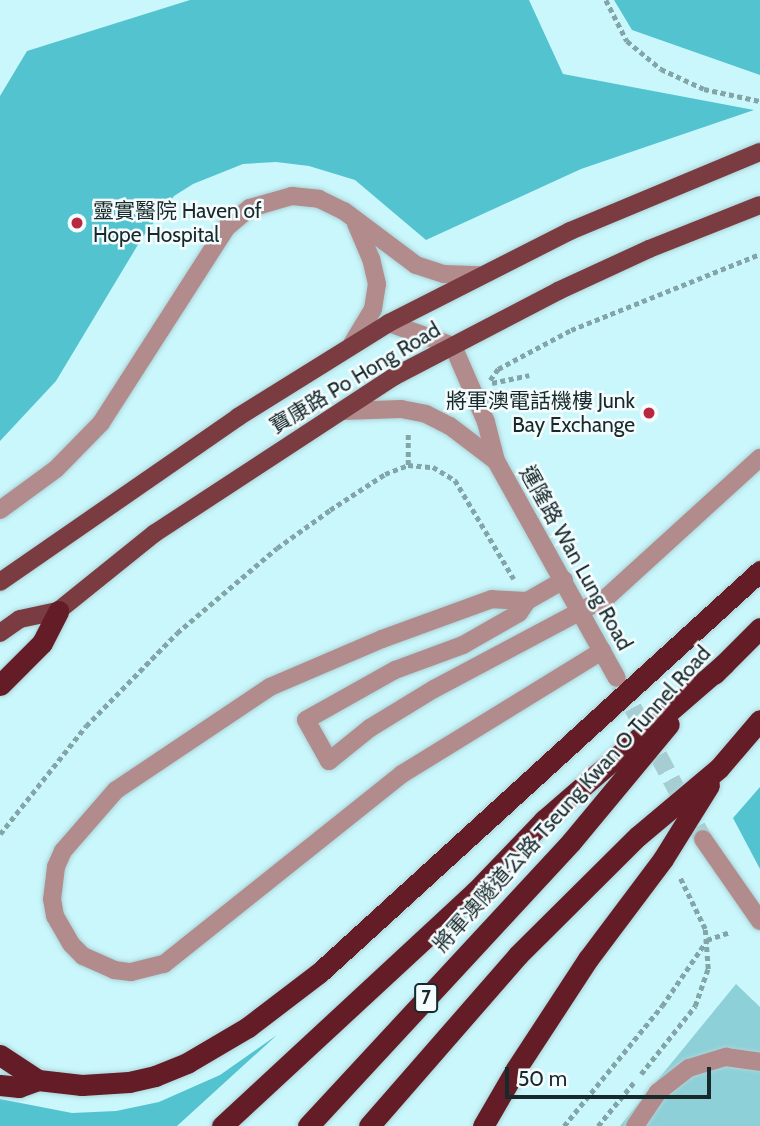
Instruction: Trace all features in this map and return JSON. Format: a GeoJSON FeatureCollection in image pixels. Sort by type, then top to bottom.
{"type":"FeatureCollection","features":[{"type":"Feature","properties":{"kind":"highway"},"geometry":{"type":"LineString","coordinates":[[0,1085],[19,1087],[38,1080],[82,1085],[129,1082],[155,1076],[214,1049],[248,1027],[319,973],[760,571]]}},
{"type":"Feature","properties":{"kind":"highway"},"geometry":{"type":"LineString","coordinates":[[0,684],[42,643],[58,611]]}},
{"type":"Feature","properties":{"kind":"highway","name":"將軍澳隧道公路 Tseung Kwan O Tunnel Road"},"geometry":{"type":"LineString","coordinates":[[308,1126],[571,842],[724,664],[760,628]]}},
{"type":"Feature","properties":{"kind":"highway"},"geometry":{"type":"LineString","coordinates":[[222,1126],[475,892],[544,820],[724,664]]}},
{"type":"Feature","properties":{"kind":"highway","name":"7"},"geometry":{"type":"LineString","coordinates":[[369,1126],[518,955],[638,836],[719,768],[760,720]]}},
{"type":"Feature","properties":{"kind":"highway"},"geometry":{"type":"LineString","coordinates":[[483,1126],[588,959],[663,859],[719,768]]}},
{"type":"Feature","properties":{"kind":"highway"},"geometry":{"type":"LineString","coordinates":[[0,1055],[38,1080]]}},
{"type":"Feature","properties":{"kind":"main road","name":"寶康路 Po Hong Road"},"geometry":{"type":"LineString","coordinates":[[0,582],[238,417],[389,323],[479,275],[631,204],[760,152]]}},
{"type":"Feature","properties":{"kind":"main road","name":"寶康路 Po Hong Road"},"geometry":{"type":"LineString","coordinates":[[0,633],[20,619],[58,611],[155,533],[393,377],[581,280],[760,205]]}},
{"type":"Feature","properties":{"kind":"street"},"geometry":{"type":"LineString","coordinates":[[0,510],[56,469],[101,423],[218,240],[238,216],[263,202],[292,196],[332,204],[416,265],[444,274],[479,275]]}},
{"type":"Feature","properties":{"kind":"street"},"geometry":{"type":"LineString","coordinates":[[352,344],[373,309],[377,284],[371,259],[355,220]]}},
{"type":"Feature","properties":{"kind":"street"},"geometry":{"type":"LineString","coordinates":[[389,323],[453,346]]}},
{"type":"Feature","properties":{"kind":"street","name":"運隆路 Wan Lung Road"},"geometry":{"type":"LineString","coordinates":[[453,346],[486,422],[496,461],[617,678]]}},
{"type":"Feature","properties":{"kind":"street","name":"運隆路 Wan Lung Road"},"geometry":{"type":"LineString","coordinates":[[343,411],[401,409],[426,414],[450,426],[496,461]]}},
{"type":"Feature","properties":{"kind":"street"},"geometry":{"type":"LineString","coordinates":[[564,580],[527,601],[519,613],[463,645],[395,670],[306,720],[329,761],[370,728],[434,689],[607,597],[760,458]]}},
{"type":"Feature","properties":{"kind":"street"},"geometry":{"type":"LineString","coordinates":[[527,601],[492,599],[382,639],[270,687],[116,790],[63,851],[57,867],[52,899],[55,916],[71,944],[83,956],[114,970],[131,972],[164,964],[402,774],[602,651]]}},
{"type":"Feature","properties":{"kind":"street"},"geometry":{"type":"LineString","coordinates":[[703,839],[760,921]]}},
{"type":"Feature","properties":{"kind":"street"},"geometry":{"type":"LineString","coordinates":[[635,1126],[658,1092],[688,1068],[726,1057],[760,1062]]}},
{"type":"Feature","properties":{"kind":"path"},"geometry":{"type":"LineString","coordinates":[[606,0],[627,41],[642,57],[704,89],[760,101]]}},
{"type":"Feature","properties":{"kind":"path"},"geometry":{"type":"LineString","coordinates":[[498,369],[571,330],[760,254]]}},
{"type":"Feature","properties":{"kind":"path"},"geometry":{"type":"LineString","coordinates":[[408,465],[409,428]]}},
{"type":"Feature","properties":{"kind":"path"},"geometry":{"type":"LineString","coordinates":[[0,834],[86,726],[177,633],[277,548],[385,474],[408,465],[433,467],[455,480],[527,601]]}},
{"type":"Feature","properties":{"kind":"path"},"geometry":{"type":"LineString","coordinates":[[598,1126],[695,1006],[708,969],[707,940],[698,911],[676,873]]}},
{"type":"Feature","properties":{"kind":"path"},"geometry":{"type":"LineString","coordinates":[[564,1126],[662,1006],[707,940],[730,932]]}},
{"type":"Feature","properties":{"kind":"shaded area","name":"靈實醫院 Haven of Hope Hospital"},"geometry":{"type":"Polygon","coordinates":[[[190,0],[529,0],[563,74],[754,110],[581,169],[426,240],[355,180],[309,166],[276,162],[243,164],[193,184],[174,196],[142,238],[56,381],[0,441],[0,96],[27,51],[190,0]]]}},
{"type":"Feature","properties":{"kind":"shaded area"},"geometry":{"type":"Polygon","coordinates":[[[614,0],[760,0],[760,75],[632,30],[614,0]]]}},
{"type":"Feature","properties":{"kind":"shaded area"},"geometry":{"type":"Polygon","coordinates":[[[760,787],[760,869],[733,818],[760,787]]]}},
{"type":"Feature","properties":{"kind":"shaded area"},"geometry":{"type":"Polygon","coordinates":[[[736,984],[760,1007],[760,1126],[620,1126],[736,984]]]}},
{"type":"Feature","properties":{"kind":"shaded area"},"geometry":{"type":"Polygon","coordinates":[[[277,1035],[177,1126],[0,1126],[0,1099],[72,1113],[116,1111],[159,1102],[220,1075],[277,1035]]]}},
{"type":"Feature","properties":{"kind":"tunnel"},"geometry":{"type":"LineString","coordinates":[[620,684],[703,839]]}},
{"type":"Feature","properties":{"kind":"place","name":"靈實醫院 Haven of Hope Hospital"},"geometry":{"type":"Point","coordinates":[77,223]}},
{"type":"Feature","properties":{"kind":"place","name":"將軍澳電話機樓 Junk Bay Exchange"},"geometry":{"type":"Point","coordinates":[649,413]}}]}
